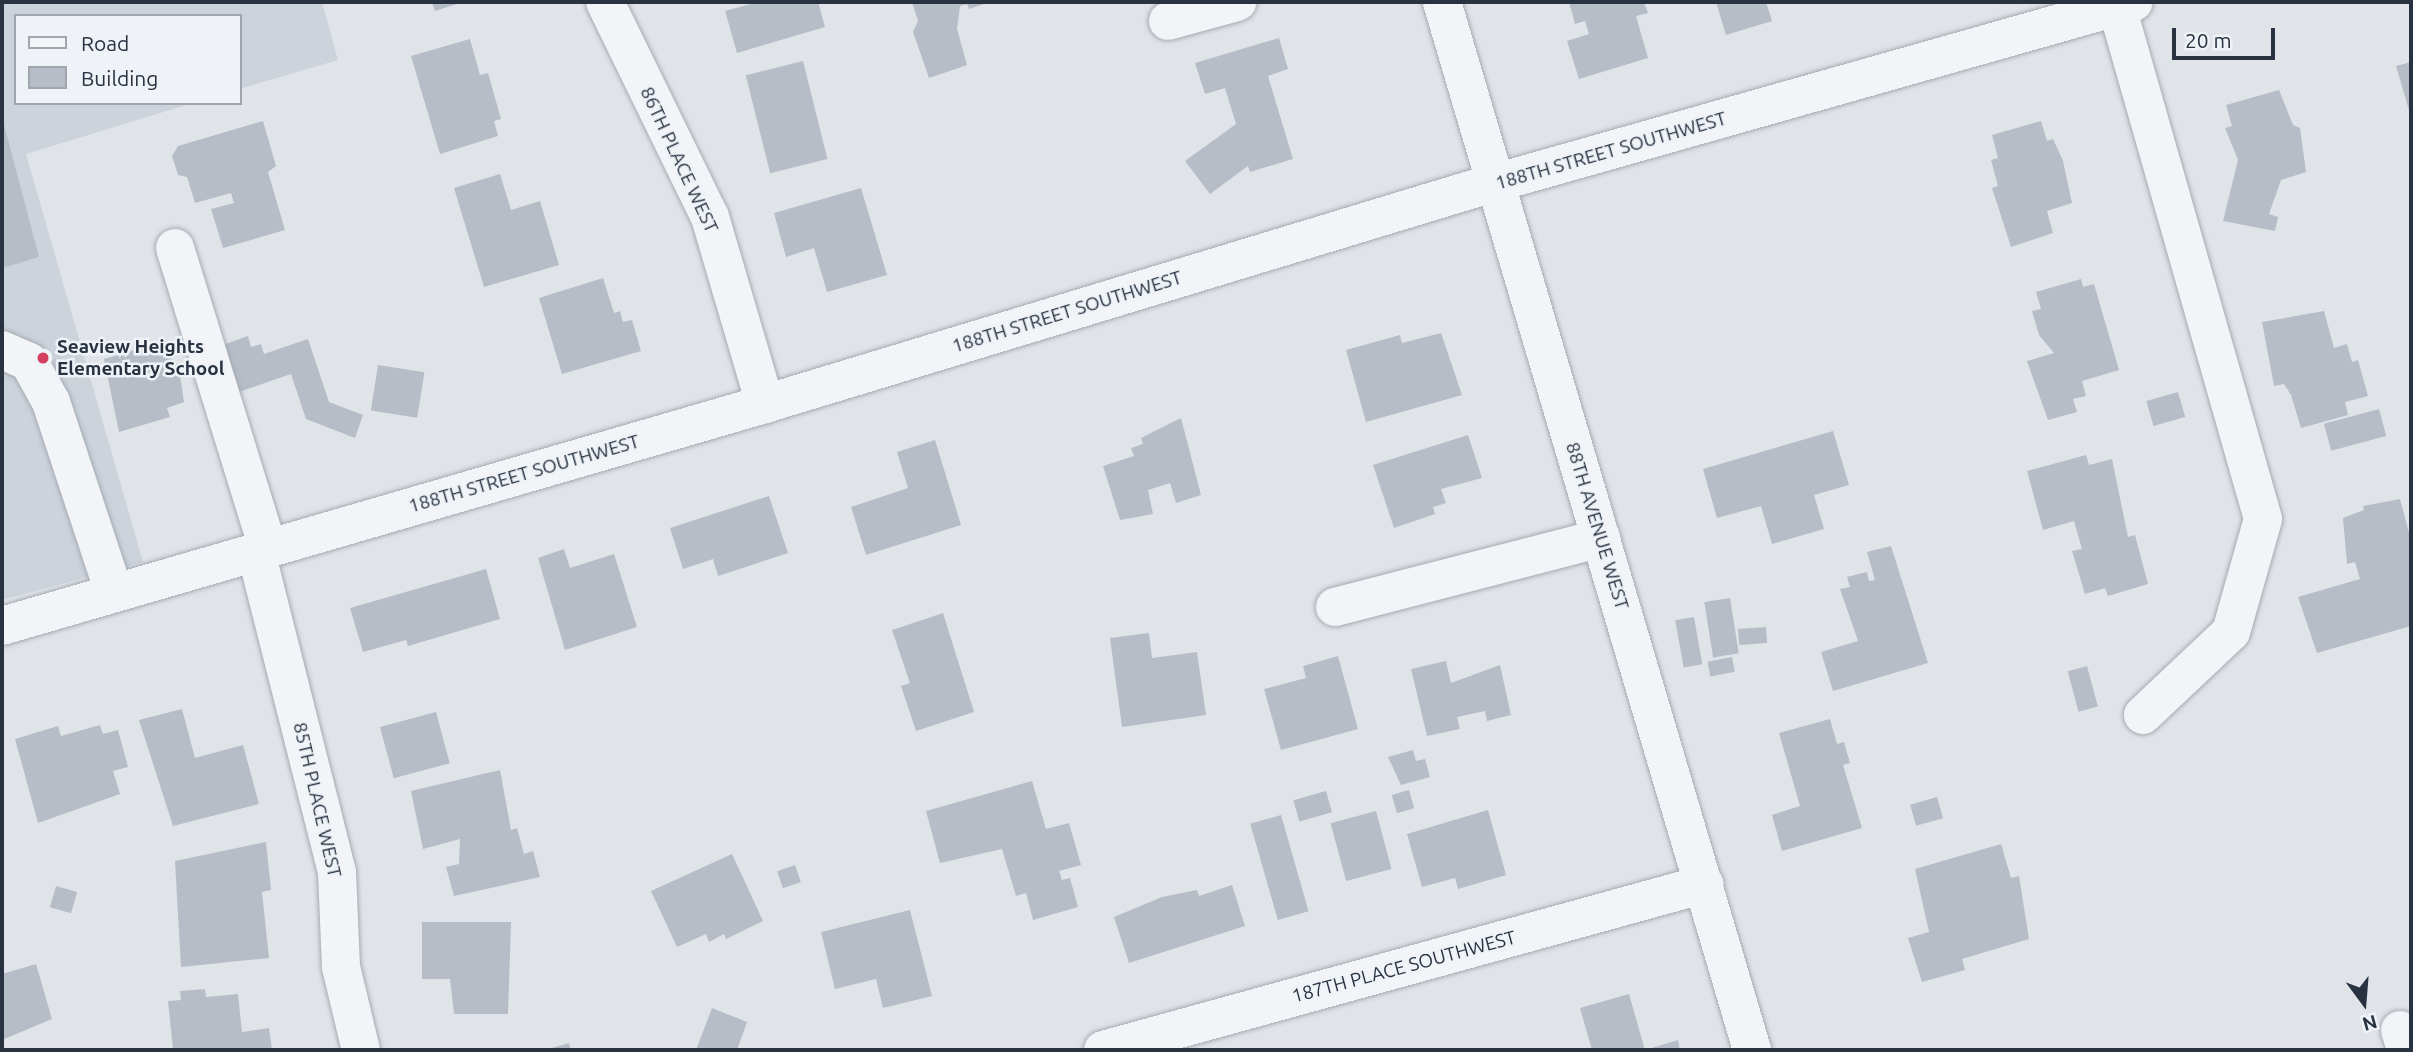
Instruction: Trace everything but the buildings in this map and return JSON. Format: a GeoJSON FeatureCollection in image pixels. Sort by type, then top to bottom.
{"type":"FeatureCollection","features":[{"type":"Feature","properties":{"kind":"street","name":"86TH PLACE WEST"},"geometry":{"type":"LineString","coordinates":[[605,2],[710,217],[765,404]]}},
{"type":"Feature","properties":{"kind":"street"},"geometry":{"type":"LineString","coordinates":[[1168,21],[1237,2]]}},
{"type":"Feature","properties":{"kind":"street","name":"88TH AVENUE WEST"},"geometry":{"type":"LineString","coordinates":[[1442,2],[1752,1050]]}},
{"type":"Feature","properties":{"kind":"street","name":"188TH STREET SOUTHWEST"},"geometry":{"type":"LineString","coordinates":[[2,626],[765,404],[2041,16],[2125,4]]}},
{"type":"Feature","properties":{"kind":"street"},"geometry":{"type":"LineString","coordinates":[[2125,4],[2263,519],[2231,632],[2143,715]]}},
{"type":"Feature","properties":{"kind":"street","name":"85TH PLACE WEST"},"geometry":{"type":"LineString","coordinates":[[175,248],[262,550],[337,872],[341,967],[361,1050]]}},
{"type":"Feature","properties":{"kind":"street"},"geometry":{"type":"LineString","coordinates":[[2,350],[29,362],[51,402],[114,593]]}},
{"type":"Feature","properties":{"kind":"street"},"geometry":{"type":"LineString","coordinates":[[1335,607],[1601,538]]}},
{"type":"Feature","properties":{"kind":"street","name":"187TH PLACE SOUTHWEST"},"geometry":{"type":"LineString","coordinates":[[1103,1050],[1705,884]]}},
{"type":"Feature","properties":{"kind":"shaded area","name":"Seaview Heights Elementary School"},"geometry":{"type":"Polygon","coordinates":[[[2,2],[322,2],[338,60],[242,88],[242,14],[14,14],[14,105],[186,105],[26,154],[143,562],[2,600],[2,2]]]}},
{"type":"Feature","properties":{"kind":"place","name":"Seaview Heights Elementary School"},"geometry":{"type":"Point","coordinates":[43,358]}}]}
